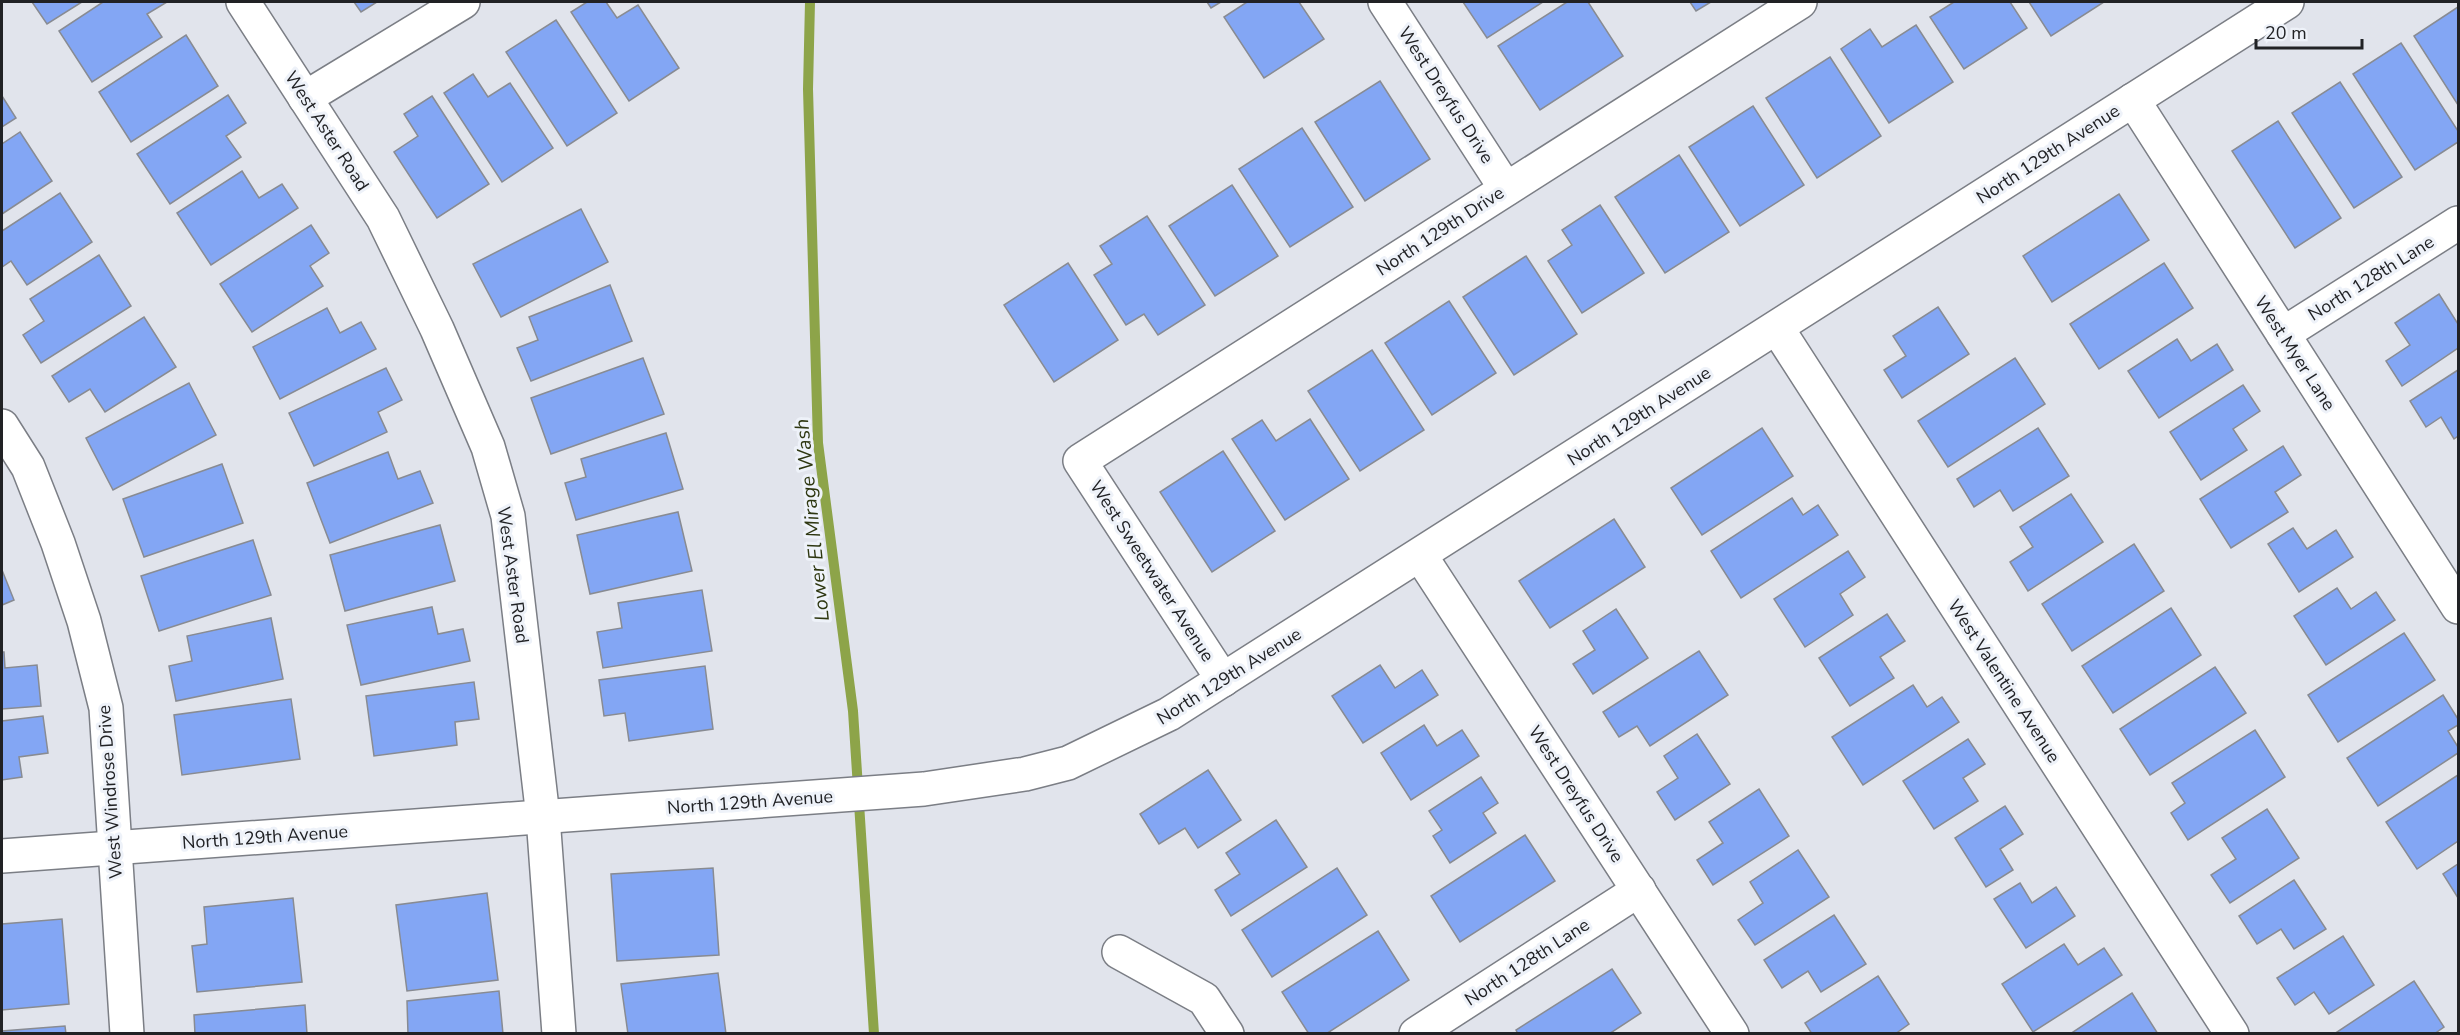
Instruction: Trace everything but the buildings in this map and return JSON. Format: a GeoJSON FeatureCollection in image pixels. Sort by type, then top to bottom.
{"type":"FeatureCollection","features":[{"type":"Feature","properties":{"kind":"street","name":"West Aster Road"},"geometry":{"type":"LineString","coordinates":[[243,2],[383,218],[436,329],[488,447],[508,516],[543,817],[559,1034]]}},
{"type":"Feature","properties":{"kind":"street"},"geometry":{"type":"LineString","coordinates":[[305,98],[463,2]]}},
{"type":"Feature","properties":{"kind":"street","name":"West Dreyfus Drive"},"geometry":{"type":"LineString","coordinates":[[1385,2],[1506,189]]}},
{"type":"Feature","properties":{"kind":"street","name":"North 129th Drive"},"geometry":{"type":"LineString","coordinates":[[1080,461],[1800,2]]}},
{"type":"Feature","properties":{"kind":"street","name":"North 129th Avenue"},"geometry":{"type":"LineString","coordinates":[[2,856],[924,789],[1024,774],[1068,763],[1169,714],[2287,2]]}},
{"type":"Feature","properties":{"kind":"street","name":"West Myer Lane"},"geometry":{"type":"LineString","coordinates":[[2133,100],[2458,607]]}},
{"type":"Feature","properties":{"kind":"street","name":"North 128th Lane"},"geometry":{"type":"LineString","coordinates":[[2283,334],[2458,223]]}},
{"type":"Feature","properties":{"kind":"street","name":"West Valentine Avenue"},"geometry":{"type":"LineString","coordinates":[[1777,328],[2232,1034]]}},
{"type":"Feature","properties":{"kind":"street","name":"West Windrose Drive"},"geometry":{"type":"LineString","coordinates":[[2,426],[28,467],[58,543],[84,621],[106,708],[113,848],[127,1034]]}},
{"type":"Feature","properties":{"kind":"street","name":"West Sweetwater Avenue"},"geometry":{"type":"LineString","coordinates":[[1080,461],[1223,680]]}},
{"type":"Feature","properties":{"kind":"street","name":"West Dreyfus Drive"},"geometry":{"type":"LineString","coordinates":[[1420,555],[1732,1034]]}},
{"type":"Feature","properties":{"kind":"street","name":"North 128th Lane"},"geometry":{"type":"LineString","coordinates":[[1416,1034],[1639,890]]}},
{"type":"Feature","properties":{"kind":"street"},"geometry":{"type":"LineString","coordinates":[[1119,952],[1204,999],[1227,1034]]}},
{"type":"Feature","properties":{"kind":"waterway","name":"Lower El Mirage Wash"},"geometry":{"type":"LineString","coordinates":[[810,2],[808,89],[818,443],[853,711],[874,1034]]}}]}
